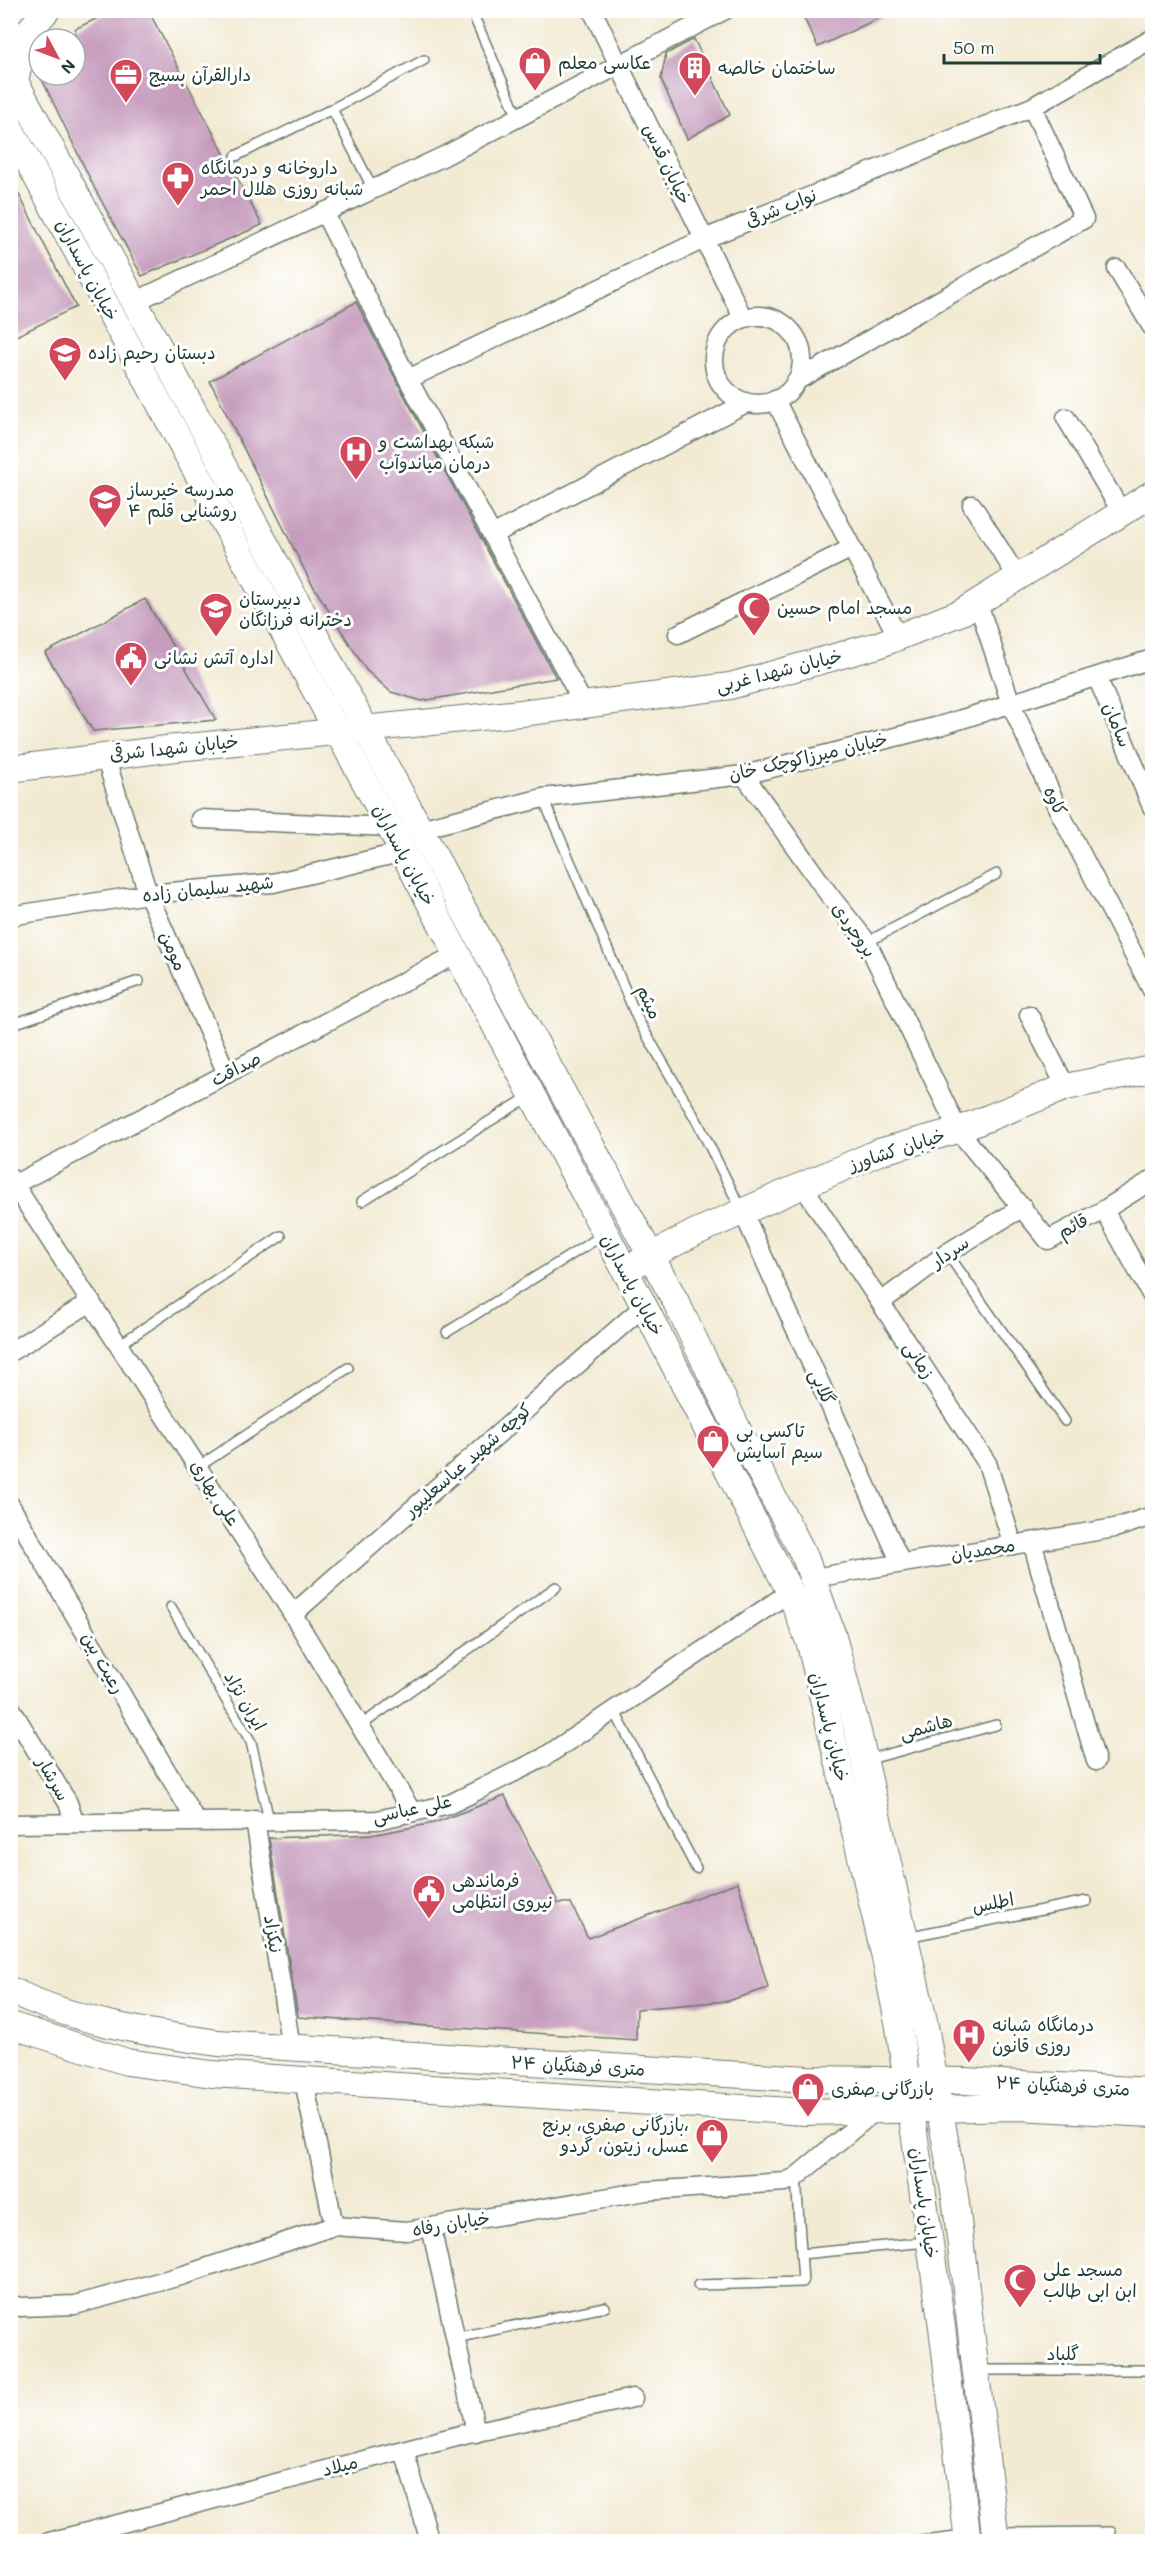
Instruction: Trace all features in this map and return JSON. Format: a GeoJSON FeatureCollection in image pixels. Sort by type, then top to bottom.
{"type":"FeatureCollection","features":[{"type":"Feature","properties":{"kind":"main road"},"geometry":{"type":"LineString","coordinates":[[13,76],[27,33],[47,10]]}},
{"type":"Feature","properties":{"kind":"main road","name":"خیابان پاسداران"},"geometry":{"type":"LineString","coordinates":[[13,76],[651,1256],[742,1438],[805,1557],[833,1636],[864,1761],[906,1937],[934,2080],[955,2196],[974,2370],[996,2537]]}},
{"type":"Feature","properties":{"kind":"main road","name":"خیابان پاسداران"},"geometry":{"type":"LineString","coordinates":[[10,128],[390,827],[644,1306],[790,1592],[810,1644],[884,1953],[908,2080],[968,2539]]}},
{"type":"Feature","properties":{"kind":"main road","name":"خیابان شهدا غربی"},"geometry":{"type":"LineString","coordinates":[[366,728],[584,705],[730,686],[898,638],[962,612],[978,603],[1152,494]]}},
{"type":"Feature","properties":{"kind":"main road","name":"خیابان شهدا شرقی"},"geometry":{"type":"LineString","coordinates":[[10,769],[105,756],[366,728]]}},
{"type":"Feature","properties":{"kind":"main road","name":"خیابان کشاورز"},"geometry":{"type":"LineString","coordinates":[[625,1270],[743,1212],[879,1152],[958,1130],[1066,1088],[1152,1069]]}},
{"type":"Feature","properties":{"kind":"main road","name":"۲۴ متری فرهنگیان"},"geometry":{"type":"LineString","coordinates":[[10,1990],[34,2002],[136,2032],[219,2043],[808,2079],[934,2080],[1152,2091]]}},
{"type":"Feature","properties":{"kind":"main road","name":"۲۴ متری فرهنگیان"},"geometry":{"type":"LineString","coordinates":[[10,2025],[128,2062],[212,2074],[805,2112],[1018,2107],[1152,2114]]}},
{"type":"Feature","properties":{"kind":"street","name":"خیابان قدس"},"geometry":{"type":"LineString","coordinates":[[592,10],[743,318]]}},
{"type":"Feature","properties":{"kind":"street"},"geometry":{"type":"LineString","coordinates":[[134,302],[374,189],[725,10]]}},
{"type":"Feature","properties":{"kind":"street","name":"نواب شرقی"},"geometry":{"type":"LineString","coordinates":[[408,378],[704,239],[1032,107],[1152,39]]}},
{"type":"Feature","properties":{"kind":"street"},"geometry":{"type":"LineString","coordinates":[[796,381],[1084,219],[1032,107]]}},
{"type":"Feature","properties":{"kind":"street"},"geometry":{"type":"LineString","coordinates":[[324,212],[408,378],[584,705]]}},
{"type":"Feature","properties":{"kind":"street"},"geometry":{"type":"LineString","coordinates":[[1117,269],[1152,327]]}},
{"type":"Feature","properties":{"kind":"street"},"geometry":{"type":"LineString","coordinates":[[763,315],[777,320],[789,328],[797,340],[801,353],[801,368],[796,381],[787,393],[775,400],[761,404],[746,403],[733,396],[722,386],[715,373],[713,359],[716,344],[723,332],[743,318],[763,315]]}},
{"type":"Feature","properties":{"kind":"street"},"geometry":{"type":"LineString","coordinates":[[775,400],[898,638]]}},
{"type":"Feature","properties":{"kind":"street"},"geometry":{"type":"LineString","coordinates":[[492,535],[746,403]]}},
{"type":"Feature","properties":{"kind":"street"},"geometry":{"type":"LineString","coordinates":[[1066,418],[1122,513]]}},
{"type":"Feature","properties":{"kind":"street"},"geometry":{"type":"LineString","coordinates":[[972,505],[1018,578]]}},
{"type":"Feature","properties":{"kind":"street"},"geometry":{"type":"LineString","coordinates":[[678,634],[852,548]]}},
{"type":"Feature","properties":{"kind":"street","name":"کاوه"},"geometry":{"type":"LineString","coordinates":[[978,603],[1011,704],[1058,808],[1152,990]]}},
{"type":"Feature","properties":{"kind":"street","name":"خیابان میرزاکوچک خان"},"geometry":{"type":"LineString","coordinates":[[420,829],[543,798],[744,775],[943,725],[1152,659]]}},
{"type":"Feature","properties":{"kind":"street","name":"سامان"},"geometry":{"type":"LineString","coordinates":[[1097,677],[1152,807]]}},
{"type":"Feature","properties":{"kind":"street","name":"مومن"},"geometry":{"type":"LineString","coordinates":[[105,756],[148,894],[227,1074]]}},
{"type":"Feature","properties":{"kind":"street","name":"بروجردی"},"geometry":{"type":"LineString","coordinates":[[744,775],[830,896],[867,942],[958,1130]]}},
{"type":"Feature","properties":{"kind":"street"},"geometry":{"type":"LineString","coordinates":[[200,819],[390,827]]}},
{"type":"Feature","properties":{"kind":"street","name":"شهید سلیمان زاده"},"geometry":{"type":"LineString","coordinates":[[10,916],[148,894],[273,882],[403,852]]}},
{"type":"Feature","properties":{"kind":"street","name":"صداقت"},"geometry":{"type":"LineString","coordinates":[[13,1181],[227,1074],[457,954]]}},
{"type":"Feature","properties":{"kind":"street"},"geometry":{"type":"LineString","coordinates":[[1029,1016],[1066,1088]]}},
{"type":"Feature","properties":{"kind":"street","name":"قائم"},"geometry":{"type":"LineString","coordinates":[[958,1130],[1048,1240],[1104,1210],[1152,1296]]}},
{"type":"Feature","properties":{"kind":"street"},"geometry":{"type":"LineString","coordinates":[[1104,1210],[1152,1180]]}},
{"type":"Feature","properties":{"kind":"street","name":"علی بهاری"},"geometry":{"type":"LineString","coordinates":[[13,1181],[293,1614],[412,1812]]}},
{"type":"Feature","properties":{"kind":"street","name":"زمانی"},"geometry":{"type":"LineString","coordinates":[[803,1186],[987,1463],[1013,1545]]}},
{"type":"Feature","properties":{"kind":"street","name":"سردار"},"geometry":{"type":"LineString","coordinates":[[881,1302],[947,1253],[1023,1207]]}},
{"type":"Feature","properties":{"kind":"street","name":"گلابی"},"geometry":{"type":"LineString","coordinates":[[743,1212],[901,1563]]}},
{"type":"Feature","properties":{"kind":"street"},"geometry":{"type":"LineString","coordinates":[[10,1352],[91,1302]]}},
{"type":"Feature","properties":{"kind":"street","name":"کوچه شهید عباسعلیپور"},"geometry":{"type":"LineString","coordinates":[[293,1614],[644,1306]]}},
{"type":"Feature","properties":{"kind":"street","name":"رعیت بین"},"geometry":{"type":"LineString","coordinates":[[10,1505],[196,1821]]}},
{"type":"Feature","properties":{"kind":"street","name":"محمدیان"},"geometry":{"type":"LineString","coordinates":[[813,1578],[1115,1528],[1152,1516]]}},
{"type":"Feature","properties":{"kind":"street"},"geometry":{"type":"LineString","coordinates":[[1032,1542],[1096,1761]]}},
{"type":"Feature","properties":{"kind":"street","name":"علی عباسی"},"geometry":{"type":"LineString","coordinates":[[10,1824],[74,1821],[377,1820],[450,1804],[532,1763],[790,1592]]}},
{"type":"Feature","properties":{"kind":"street","name":"سرشار"},"geometry":{"type":"LineString","coordinates":[[10,1707],[68,1803],[74,1821]]}},
{"type":"Feature","properties":{"kind":"street","name":"نیکزاد"},"geometry":{"type":"LineString","coordinates":[[262,1820],[291,2048]]}},
{"type":"Feature","properties":{"kind":"street"},"geometry":{"type":"LineString","coordinates":[[304,2080],[334,2226]]}},
{"type":"Feature","properties":{"kind":"street","name":"خیابان رفاه"},"geometry":{"type":"LineString","coordinates":[[10,2304],[20,2307],[75,2305],[184,2275],[334,2226],[407,2231],[646,2191],[785,2182],[796,2177],[876,2110]]}},
{"type":"Feature","properties":{"kind":"street"},"geometry":{"type":"LineString","coordinates":[[431,2227],[476,2432]]}},
{"type":"Feature","properties":{"kind":"street","name":"میلاد"},"geometry":{"type":"LineString","coordinates":[[50,2541],[476,2432],[633,2398]]}},
{"type":"Feature","properties":{"kind":"street"},"geometry":{"type":"LineString","coordinates":[[404,2450],[430,2541]]}},
{"type":"Feature","properties":{"kind":"lane"},"geometry":{"type":"LineString","coordinates":[[471,10],[518,117]]}},
{"type":"Feature","properties":{"kind":"lane"},"geometry":{"type":"LineString","coordinates":[[236,156],[332,109],[424,60]]}},
{"type":"Feature","properties":{"kind":"lane"},"geometry":{"type":"LineString","coordinates":[[332,109],[374,189]]}},
{"type":"Feature","properties":{"kind":"lane","name":"میثم"},"geometry":{"type":"LineString","coordinates":[[543,798],[638,1020],[698,1123],[743,1212]]}},
{"type":"Feature","properties":{"kind":"lane"},"geometry":{"type":"LineString","coordinates":[[867,942],[997,874]]}},
{"type":"Feature","properties":{"kind":"lane"},"geometry":{"type":"LineString","coordinates":[[10,1025],[139,981]]}},
{"type":"Feature","properties":{"kind":"lane"},"geometry":{"type":"LineString","coordinates":[[362,1201],[532,1095]]}},
{"type":"Feature","properties":{"kind":"lane"},"geometry":{"type":"LineString","coordinates":[[447,1332],[605,1234]]}},
{"type":"Feature","properties":{"kind":"lane"},"geometry":{"type":"LineString","coordinates":[[119,1345],[281,1236]]}},
{"type":"Feature","properties":{"kind":"lane"},"geometry":{"type":"LineString","coordinates":[[947,1253],[1065,1421]]}},
{"type":"Feature","properties":{"kind":"lane"},"geometry":{"type":"LineString","coordinates":[[198,1467],[348,1368]]}},
{"type":"Feature","properties":{"kind":"lane"},"geometry":{"type":"LineString","coordinates":[[360,1726],[556,1587]]}},
{"type":"Feature","properties":{"kind":"lane","name":"ایران نژاد"},"geometry":{"type":"LineString","coordinates":[[171,1607],[251,1742],[262,1820]]}},
{"type":"Feature","properties":{"kind":"lane"},"geometry":{"type":"LineString","coordinates":[[614,1710],[696,1868]]}},
{"type":"Feature","properties":{"kind":"lane","name":"هاشمی"},"geometry":{"type":"LineString","coordinates":[[864,1761],[996,1725]]}},
{"type":"Feature","properties":{"kind":"lane","name":"اطلس"},"geometry":{"type":"LineString","coordinates":[[906,1937],[1087,1900]]}},
{"type":"Feature","properties":{"kind":"lane"},"geometry":{"type":"LineString","coordinates":[[698,2285],[803,2282],[796,2177]]}},
{"type":"Feature","properties":{"kind":"lane"},"geometry":{"type":"LineString","coordinates":[[801,2254],[930,2242]]}},
{"type":"Feature","properties":{"kind":"lane"},"geometry":{"type":"LineString","coordinates":[[455,2338],[605,2307]]}},
{"type":"Feature","properties":{"kind":"lane","name":"گلباد"},"geometry":{"type":"LineString","coordinates":[[974,2370],[1152,2370]]}},
{"type":"Feature","properties":{"kind":"lane"},"geometry":{"type":"LineString","coordinates":[[996,2537],[1111,2532]]}},
{"type":"Feature","properties":{"kind":"lane"},"geometry":{"type":"LineString","coordinates":[[914,2541],[968,2539]]}},
{"type":"Feature","properties":{"kind":"building"},"geometry":{"type":"Polygon","coordinates":[[[114,10],[148,10],[262,225],[142,276],[95,189],[46,87],[87,87],[87,27],[79,27],[114,10]]]}},
{"type":"Feature","properties":{"kind":"building"},"geometry":{"type":"Polygon","coordinates":[[[800,10],[896,10],[818,47],[800,10]]]}},
{"type":"Feature","properties":{"kind":"building","name":"ساختمان خالصه"},"geometry":{"type":"Polygon","coordinates":[[[694,39],[730,115],[687,139],[661,79],[666,54],[694,39]]]}},
{"type":"Feature","properties":{"kind":"building"},"geometry":{"type":"Polygon","coordinates":[[[10,177],[76,307],[10,339],[10,177]]]}},
{"type":"Feature","properties":{"kind":"building","name":"شبکه بهداشت و درمان میاندوآب"},"geometry":{"type":"Polygon","coordinates":[[[356,302],[556,678],[422,701],[391,692],[366,670],[310,581],[210,381],[356,302]]]}},
{"type":"Feature","properties":{"kind":"building","name":"اداره آتش نشانی"},"geometry":{"type":"Polygon","coordinates":[[[145,599],[216,720],[93,731],[45,653],[145,599]]]}},
{"type":"Feature","properties":{"kind":"building","name":"فرماندهی نیروی انتظامی"},"geometry":{"type":"Polygon","coordinates":[[[505,1796],[558,1903],[571,1903],[588,1938],[738,1882],[768,1988],[728,2001],[637,2009],[636,2040],[298,2017],[269,1838],[377,1834],[434,1823],[505,1796]]]}},
{"type":"Feature","properties":{"kind":"place","name":"عکاسی معلم"},"geometry":{"type":"Point","coordinates":[535,92]}},
{"type":"Feature","properties":{"kind":"place","name":"ساختمان خالصه"},"geometry":{"type":"Point","coordinates":[695,97]}},
{"type":"Feature","properties":{"kind":"place","name":"دارالقرآن بسیج"},"geometry":{"type":"Point","coordinates":[126,104]}},
{"type":"Feature","properties":{"kind":"place","name":"داروخانه و درمانگاه شبانه روزی هلال احمر"},"geometry":{"type":"Point","coordinates":[178,207]}},
{"type":"Feature","properties":{"kind":"place","name":"دبستان رحیم زاده"},"geometry":{"type":"Point","coordinates":[65,382]}},
{"type":"Feature","properties":{"kind":"place","name":"شبکه بهداشت و درمان میاندوآب"},"geometry":{"type":"Point","coordinates":[356,481]}},
{"type":"Feature","properties":{"kind":"place","name":"مدرسه خیرساز روشنایی قلم ۴"},"geometry":{"type":"Point","coordinates":[105,529]}},
{"type":"Feature","properties":{"kind":"place","name":"مسجد امام حسین"},"geometry":{"type":"Point","coordinates":[754,637]}},
{"type":"Feature","properties":{"kind":"place","name":"دبیرستان دخترانه فرزانگان"},"geometry":{"type":"Point","coordinates":[216,638]}},
{"type":"Feature","properties":{"kind":"place","name":"اداره آتش نشانی"},"geometry":{"type":"Point","coordinates":[131,687]}},
{"type":"Feature","properties":{"kind":"place","name":"تاکسی بی سیم آسایش"},"geometry":{"type":"Point","coordinates":[713,1470]}},
{"type":"Feature","properties":{"kind":"place","name":"فرماندهی نیروی انتظامی"},"geometry":{"type":"Point","coordinates":[429,1920]}},
{"type":"Feature","properties":{"kind":"place","name":"درمانگاه شبانه روزی قانون"},"geometry":{"type":"Point","coordinates":[969,2064]}},
{"type":"Feature","properties":{"kind":"place","name":"بازرگانی صفری"},"geometry":{"type":"Point","coordinates":[808,2118]}},
{"type":"Feature","properties":{"kind":"place","name":"بازرگانی صفری، برنج، عسل، زیتون، گردو"},"geometry":{"type":"Point","coordinates":[712,2164]}},
{"type":"Feature","properties":{"kind":"place","name":"مسجد علی ابن ابی طالب"},"geometry":{"type":"Point","coordinates":[1020,2309]}}]}
